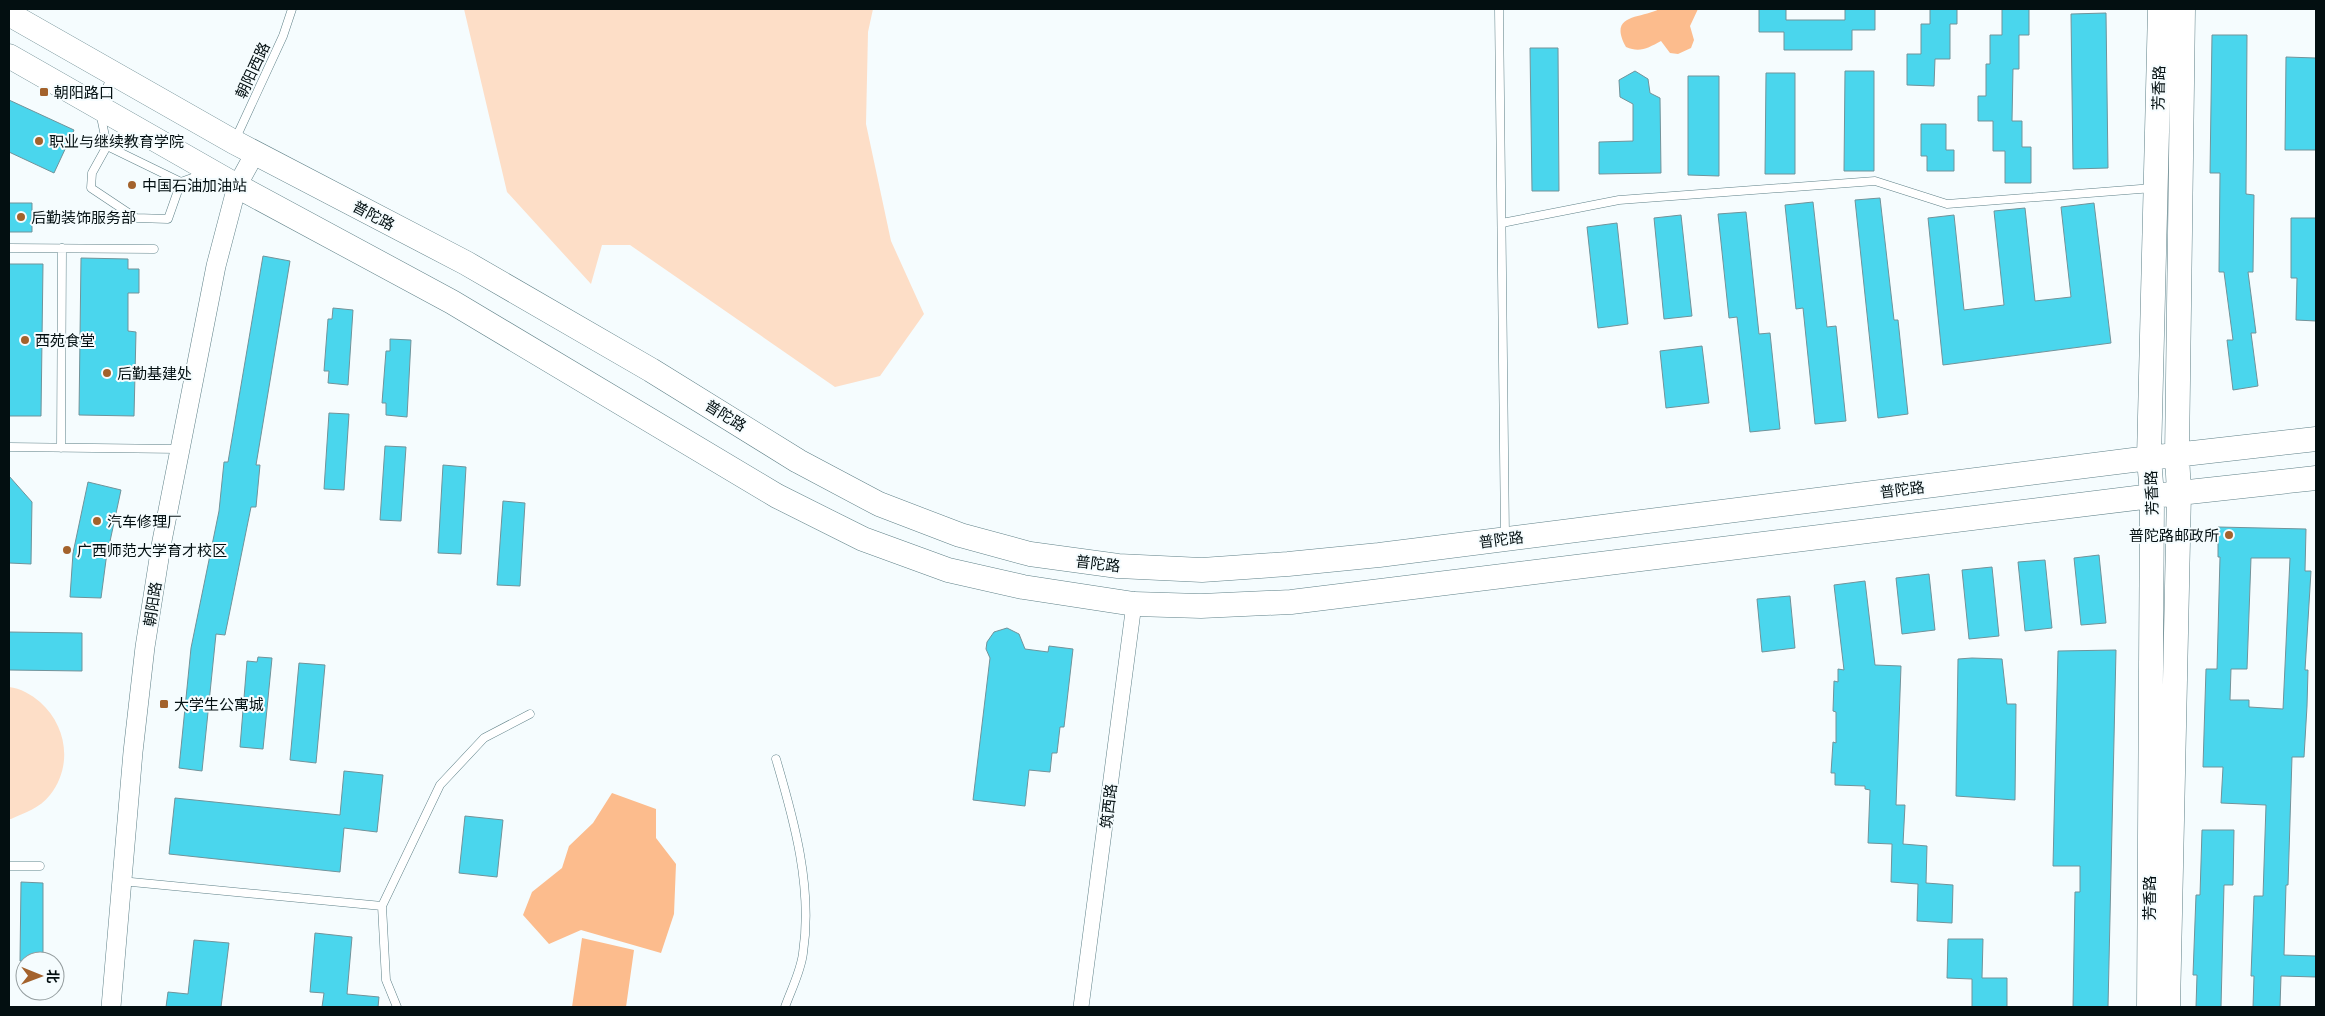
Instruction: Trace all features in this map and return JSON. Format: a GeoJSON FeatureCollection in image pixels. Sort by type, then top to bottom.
{"type":"FeatureCollection","features":[{"type":"Feature","properties":{"kind":"main road","name":"芳香路"},"geometry":{"type":"LineString","coordinates":[[2149,1007],[2152,496],[2149,458],[2160,9]]}},
{"type":"Feature","properties":{"kind":"main road","name":"芳香路"},"geometry":{"type":"LineString","coordinates":[[2168,1007],[2179,493],[2177,455],[2183,9]]}},
{"type":"Feature","properties":{"kind":"main road","name":"普陀路"},"geometry":{"type":"LineString","coordinates":[[9,14],[244,147],[466,263],[717,409],[798,461],[879,504],[960,535],[1030,554],[1118,566],[1202,570],[1288,564],[2316,439]]}},
{"type":"Feature","properties":{"kind":"main road"},"geometry":{"type":"LineString","coordinates":[[9,56],[237,186],[452,302],[777,496],[863,539],[948,570],[1023,588],[1134,604],[1201,606],[1291,602],[2152,496],[2316,478]]}},
{"type":"Feature","properties":{"kind":"street","name":"朝阳路"},"geometry":{"type":"LineString","coordinates":[[111,1007],[121,881],[145,647],[179,449],[216,266],[237,186],[244,147]]}},
{"type":"Feature","properties":{"kind":"street","name":"筑西路"},"geometry":{"type":"LineString","coordinates":[[1081,1007],[1134,604]]}},
{"type":"Feature","properties":{"kind":"lane","name":"朝阳西路"},"geometry":{"type":"LineString","coordinates":[[244,147],[292,9]]}},
{"type":"Feature","properties":{"kind":"lane"},"geometry":{"type":"LineString","coordinates":[[1499,9],[1505,538]]}},
{"type":"Feature","properties":{"kind":"lane"},"geometry":{"type":"LineString","coordinates":[[112,73],[99,107],[107,146],[92,173],[91,188],[136,218],[168,219],[181,182]]}},
{"type":"Feature","properties":{"kind":"lane"},"geometry":{"type":"LineString","coordinates":[[107,146],[181,182],[212,171]]}},
{"type":"Feature","properties":{"kind":"lane"},"geometry":{"type":"LineString","coordinates":[[1502,223],[1618,200],[1875,181],[1947,204],[2156,187]]}},
{"type":"Feature","properties":{"kind":"lane"},"geometry":{"type":"LineString","coordinates":[[9,248],[154,249]]}},
{"type":"Feature","properties":{"kind":"lane"},"geometry":{"type":"LineString","coordinates":[[61,448],[62,248]]}},
{"type":"Feature","properties":{"kind":"lane"},"geometry":{"type":"LineString","coordinates":[[9,448],[179,449]]}},
{"type":"Feature","properties":{"kind":"lane"},"geometry":{"type":"LineString","coordinates":[[397,1007],[386,980],[382,906],[440,785],[484,738],[530,714]]}},
{"type":"Feature","properties":{"kind":"lane"},"geometry":{"type":"LineString","coordinates":[[776,759],[793,816],[805,887],[803,954],[784,1007]]}},
{"type":"Feature","properties":{"kind":"lane"},"geometry":{"type":"LineString","coordinates":[[9,866],[40,866]]}},
{"type":"Feature","properties":{"kind":"lane"},"geometry":{"type":"LineString","coordinates":[[121,881],[382,906]]}},
{"type":"Feature","properties":{"kind":"shaded area"},"geometry":{"type":"Polygon","coordinates":[[[464,9],[873,9],[868,32],[866,124],[891,241],[924,314],[880,376],[835,387],[630,245],[602,245],[591,284],[507,192],[464,9]]]}},
{"type":"Feature","properties":{"kind":"shaded area"},"geometry":{"type":"Polygon","coordinates":[[[1659,9],[1698,9],[1690,26],[1694,40],[1691,48],[1678,54],[1670,53],[1661,41],[1640,50],[1626,47],[1621,36],[1621,28],[1624,23],[1636,16],[1659,9]]]}},
{"type":"Feature","properties":{"kind":"shaded area"},"geometry":{"type":"Polygon","coordinates":[[[9,687],[30,694],[40,702],[56,723],[64,747],[62,772],[50,795],[37,807],[11,819],[9,819],[9,687]]]}},
{"type":"Feature","properties":{"kind":"shaded area"},"geometry":{"type":"Polygon","coordinates":[[[612,793],[656,809],[656,838],[676,864],[674,914],[661,953],[581,930],[549,944],[523,915],[532,892],[562,868],[569,846],[593,823],[612,793]]]}},
{"type":"Feature","properties":{"kind":"shaded area"},"geometry":{"type":"Polygon","coordinates":[[[582,938],[634,950],[626,1007],[572,1007],[582,938]]]}},
{"type":"Feature","properties":{"kind":"building"},"geometry":{"type":"Polygon","coordinates":[[[1759,9],[1786,9],[1786,20],[1845,20],[1845,9],[1875,9],[1875,30],[1852,30],[1852,50],[1784,50],[1784,32],[1759,32],[1759,9]]]}},
{"type":"Feature","properties":{"kind":"building"},"geometry":{"type":"Polygon","coordinates":[[[1930,9],[1957,9],[1957,24],[1950,24],[1950,59],[1935,59],[1934,86],[1907,85],[1907,54],[1921,54],[1921,24],[1930,24],[1930,9]]]}},
{"type":"Feature","properties":{"kind":"building"},"geometry":{"type":"Polygon","coordinates":[[[2002,9],[2029,9],[2029,35],[2019,35],[2019,69],[2013,69],[2012,121],[2022,121],[2022,147],[2031,147],[2031,183],[2005,183],[2005,151],[1993,151],[1993,121],[1978,121],[1978,96],[1986,96],[1986,64],[1990,64],[1990,35],[2002,35],[2002,9]]]}},
{"type":"Feature","properties":{"kind":"building"},"geometry":{"type":"Polygon","coordinates":[[[2106,13],[2108,168],[2073,169],[2071,14],[2106,13]]]}},
{"type":"Feature","properties":{"kind":"building"},"geometry":{"type":"Polygon","coordinates":[[[2212,35],[2247,35],[2246,194],[2254,195],[2253,272],[2248,272],[2256,333],[2251,333],[2258,386],[2233,390],[2227,340],[2233,340],[2224,272],[2219,272],[2220,173],[2210,173],[2212,35]]]}},
{"type":"Feature","properties":{"kind":"building"},"geometry":{"type":"Polygon","coordinates":[[[1530,48],[1558,48],[1559,191],[1532,191],[1530,48]]]}},
{"type":"Feature","properties":{"kind":"building"},"geometry":{"type":"Polygon","coordinates":[[[2286,57],[2316,58],[2316,150],[2285,150],[2286,57]]]}},
{"type":"Feature","properties":{"kind":"building"},"geometry":{"type":"Polygon","coordinates":[[[1635,71],[1648,79],[1650,93],[1660,98],[1661,173],[1599,174],[1599,142],[1633,141],[1633,104],[1620,97],[1619,80],[1635,71]]]}},
{"type":"Feature","properties":{"kind":"building"},"geometry":{"type":"Polygon","coordinates":[[[1845,71],[1874,71],[1874,171],[1844,171],[1845,71]]]}},
{"type":"Feature","properties":{"kind":"building"},"geometry":{"type":"Polygon","coordinates":[[[1766,73],[1795,73],[1795,174],[1765,174],[1766,73]]]}},
{"type":"Feature","properties":{"kind":"building"},"geometry":{"type":"Polygon","coordinates":[[[1688,76],[1719,76],[1719,176],[1688,175],[1688,76]]]}},
{"type":"Feature","properties":{"kind":"building","name":"职业与继续教育学院"},"geometry":{"type":"Polygon","coordinates":[[[9,100],[74,130],[54,173],[9,152],[9,100]]]}},
{"type":"Feature","properties":{"kind":"building"},"geometry":{"type":"Polygon","coordinates":[[[1921,124],[1946,124],[1946,150],[1954,150],[1954,171],[1927,171],[1927,156],[1921,156],[1921,124]]]}},
{"type":"Feature","properties":{"kind":"building"},"geometry":{"type":"Polygon","coordinates":[[[1880,198],[1894,320],[1898,320],[1908,414],[1878,418],[1855,200],[1880,198]]]}},
{"type":"Feature","properties":{"kind":"building"},"geometry":{"type":"Polygon","coordinates":[[[1813,202],[1827,327],[1836,326],[1846,421],[1815,424],[1803,308],[1796,309],[1785,205],[1813,202]]]}},
{"type":"Feature","properties":{"kind":"building","name":"后勤装饰服务部"},"geometry":{"type":"Polygon","coordinates":[[[9,203],[32,203],[32,232],[9,232],[9,203]]]}},
{"type":"Feature","properties":{"kind":"building"},"geometry":{"type":"Polygon","coordinates":[[[2094,203],[2111,343],[1943,365],[1928,218],[1954,215],[1964,310],[2004,305],[1994,211],[2025,208],[2035,301],[2071,297],[2061,207],[2094,203]]]}},
{"type":"Feature","properties":{"kind":"building"},"geometry":{"type":"Polygon","coordinates":[[[1746,212],[1759,334],[1770,333],[1780,429],[1750,432],[1737,317],[1729,318],[1718,214],[1746,212]]]}},
{"type":"Feature","properties":{"kind":"building"},"geometry":{"type":"Polygon","coordinates":[[[1681,215],[1692,316],[1664,319],[1654,218],[1681,215]]]}},
{"type":"Feature","properties":{"kind":"building"},"geometry":{"type":"Polygon","coordinates":[[[2291,218],[2316,218],[2316,321],[2296,320],[2297,278],[2291,278],[2291,218]]]}},
{"type":"Feature","properties":{"kind":"building"},"geometry":{"type":"Polygon","coordinates":[[[1617,223],[1628,324],[1598,328],[1587,227],[1617,223]]]}},
{"type":"Feature","properties":{"kind":"building"},"geometry":{"type":"Polygon","coordinates":[[[263,256],[290,261],[256,465],[260,465],[256,507],[251,507],[225,635],[216,634],[202,771],[179,768],[191,648],[219,511],[224,462],[228,462],[263,256]]]}},
{"type":"Feature","properties":{"kind":"building"},"geometry":{"type":"Polygon","coordinates":[[[81,258],[128,259],[128,269],[139,269],[139,293],[128,293],[128,331],[136,332],[134,416],[79,415],[81,258]]]}},
{"type":"Feature","properties":{"kind":"building","name":"西苑食堂"},"geometry":{"type":"Polygon","coordinates":[[[9,264],[43,264],[41,416],[9,416],[9,264]]]}},
{"type":"Feature","properties":{"kind":"building"},"geometry":{"type":"Polygon","coordinates":[[[333,308],[353,310],[348,385],[328,383],[329,371],[324,371],[328,319],[332,319],[333,308]]]}},
{"type":"Feature","properties":{"kind":"building"},"geometry":{"type":"Polygon","coordinates":[[[390,339],[411,340],[407,417],[386,415],[386,403],[382,403],[386,351],[390,351],[390,339]]]}},
{"type":"Feature","properties":{"kind":"building"},"geometry":{"type":"Polygon","coordinates":[[[1702,346],[1709,403],[1666,408],[1660,351],[1702,346]]]}},
{"type":"Feature","properties":{"kind":"building"},"geometry":{"type":"Polygon","coordinates":[[[329,413],[349,414],[344,490],[324,489],[329,413]]]}},
{"type":"Feature","properties":{"kind":"building"},"geometry":{"type":"Polygon","coordinates":[[[385,446],[406,447],[401,521],[380,520],[385,446]]]}},
{"type":"Feature","properties":{"kind":"building"},"geometry":{"type":"Polygon","coordinates":[[[443,465],[466,467],[461,554],[438,553],[443,465]]]}},
{"type":"Feature","properties":{"kind":"building"},"geometry":{"type":"Polygon","coordinates":[[[9,476],[32,502],[31,564],[9,563],[9,476]]]}},
{"type":"Feature","properties":{"kind":"building","name":"汽车修理厂"},"geometry":{"type":"Polygon","coordinates":[[[88,482],[121,490],[106,560],[101,598],[70,597],[73,553],[88,482]]]}},
{"type":"Feature","properties":{"kind":"building"},"geometry":{"type":"Polygon","coordinates":[[[503,501],[525,503],[520,586],[497,585],[503,501]]]}},
{"type":"Feature","properties":{"kind":"building"},"geometry":{"type":"Polygon","coordinates":[[[2218,527],[2306,529],[2305,571],[2311,571],[2305,670],[2308,670],[2307,706],[2304,757],[2292,757],[2284,955],[2316,956],[2316,977],[2281,976],[2280,1007],[2253,1007],[2254,976],[2251,976],[2254,896],[2263,896],[2266,805],[2221,803],[2223,767],[2203,767],[2206,669],[2217,669],[2220,557],[2218,557],[2218,527]],[[2251,558],[2247,669],[2231,669],[2230,700],[2249,700],[2249,707],[2283,709],[2290,558],[2251,558]]]}},
{"type":"Feature","properties":{"kind":"building"},"geometry":{"type":"Polygon","coordinates":[[[2099,555],[2106,623],[2081,625],[2074,558],[2099,555]]]}},
{"type":"Feature","properties":{"kind":"building"},"geometry":{"type":"Polygon","coordinates":[[[2045,560],[2052,628],[2025,631],[2018,562],[2045,560]]]}},
{"type":"Feature","properties":{"kind":"building"},"geometry":{"type":"Polygon","coordinates":[[[1992,567],[1999,636],[1969,639],[1962,570],[1992,567]]]}},
{"type":"Feature","properties":{"kind":"building"},"geometry":{"type":"Polygon","coordinates":[[[1929,574],[1935,630],[1902,634],[1896,578],[1929,574]]]}},
{"type":"Feature","properties":{"kind":"building"},"geometry":{"type":"Polygon","coordinates":[[[1865,581],[1875,665],[1901,666],[1896,805],[1905,805],[1903,844],[1927,846],[1926,883],[1953,885],[1952,923],[1917,921],[1918,884],[1891,882],[1892,844],[1868,843],[1870,790],[1865,789],[1865,786],[1835,785],[1835,773],[1831,773],[1833,742],[1836,743],[1836,712],[1833,711],[1834,681],[1838,682],[1838,669],[1844,670],[1834,585],[1865,581]]]}},
{"type":"Feature","properties":{"kind":"building"},"geometry":{"type":"Polygon","coordinates":[[[1790,596],[1795,648],[1762,652],[1757,599],[1790,596]]]}},
{"type":"Feature","properties":{"kind":"building"},"geometry":{"type":"Polygon","coordinates":[[[1007,628],[1019,634],[1025,649],[1048,652],[1049,646],[1073,649],[1064,727],[1060,727],[1057,753],[1052,753],[1050,772],[1029,770],[1025,806],[973,800],[990,658],[986,649],[987,642],[994,632],[1007,628]]]}},
{"type":"Feature","properties":{"kind":"building"},"geometry":{"type":"Polygon","coordinates":[[[9,632],[82,633],[82,671],[9,670],[9,632]]]}},
{"type":"Feature","properties":{"kind":"building"},"geometry":{"type":"Polygon","coordinates":[[[2116,650],[2108,1007],[2073,1007],[2075,892],[2080,892],[2080,866],[2053,866],[2058,651],[2116,650]]]}},
{"type":"Feature","properties":{"kind":"building"},"geometry":{"type":"Polygon","coordinates":[[[258,657],[272,658],[263,749],[240,747],[247,661],[257,662],[258,657]]]}},
{"type":"Feature","properties":{"kind":"building"},"geometry":{"type":"Polygon","coordinates":[[[1958,659],[2002,659],[2007,704],[2016,704],[2015,800],[1956,796],[1958,659]]]}},
{"type":"Feature","properties":{"kind":"building"},"geometry":{"type":"Polygon","coordinates":[[[299,663],[325,665],[316,763],[290,760],[299,663]]]}},
{"type":"Feature","properties":{"kind":"building"},"geometry":{"type":"Polygon","coordinates":[[[344,771],[383,775],[377,832],[344,828],[340,872],[169,854],[175,798],[340,815],[344,771]]]}},
{"type":"Feature","properties":{"kind":"building"},"geometry":{"type":"Polygon","coordinates":[[[465,816],[503,820],[497,877],[459,873],[465,816]]]}},
{"type":"Feature","properties":{"kind":"building"},"geometry":{"type":"Polygon","coordinates":[[[2202,830],[2234,830],[2233,885],[2224,885],[2221,1007],[2196,1007],[2197,975],[2193,975],[2196,895],[2200,895],[2202,830]]]}},
{"type":"Feature","properties":{"kind":"building"},"geometry":{"type":"Polygon","coordinates":[[[21,882],[43,883],[43,951],[20,951],[21,882]]]}},
{"type":"Feature","properties":{"kind":"building"},"geometry":{"type":"Polygon","coordinates":[[[315,933],[352,937],[347,994],[379,997],[378,1007],[322,1007],[324,993],[310,992],[315,933]]]}},
{"type":"Feature","properties":{"kind":"building"},"geometry":{"type":"Polygon","coordinates":[[[1948,939],[1983,939],[1982,978],[2007,978],[2007,1007],[1972,1007],[1972,979],[1947,978],[1948,939]]]}},
{"type":"Feature","properties":{"kind":"building"},"geometry":{"type":"Polygon","coordinates":[[[194,940],[229,943],[221,1007],[166,1007],[168,992],[188,994],[194,940]]]}},
{"type":"Feature","properties":{"kind":"place","name":"朝阳路口"},"geometry":{"type":"Point","coordinates":[44,92]}},
{"type":"Feature","properties":{"kind":"place","name":"职业与继续教育学院"},"geometry":{"type":"Point","coordinates":[39,141]}},
{"type":"Feature","properties":{"kind":"place","name":"中国石油加油站"},"geometry":{"type":"Point","coordinates":[132,185]}},
{"type":"Feature","properties":{"kind":"place","name":"后勤装饰服务部"},"geometry":{"type":"Point","coordinates":[21,217]}},
{"type":"Feature","properties":{"kind":"place","name":"西苑食堂"},"geometry":{"type":"Point","coordinates":[25,340]}},
{"type":"Feature","properties":{"kind":"place","name":"后勤基建处"},"geometry":{"type":"Point","coordinates":[107,373]}},
{"type":"Feature","properties":{"kind":"place","name":"汽车修理厂"},"geometry":{"type":"Point","coordinates":[97,521]}},
{"type":"Feature","properties":{"kind":"place","name":"普陀路邮政所"},"geometry":{"type":"Point","coordinates":[2229,535]}},
{"type":"Feature","properties":{"kind":"place","name":"广西师范大学育才校区"},"geometry":{"type":"Point","coordinates":[67,550]}},
{"type":"Feature","properties":{"kind":"place","name":"大学生公寓城"},"geometry":{"type":"Point","coordinates":[164,704]}}]}
